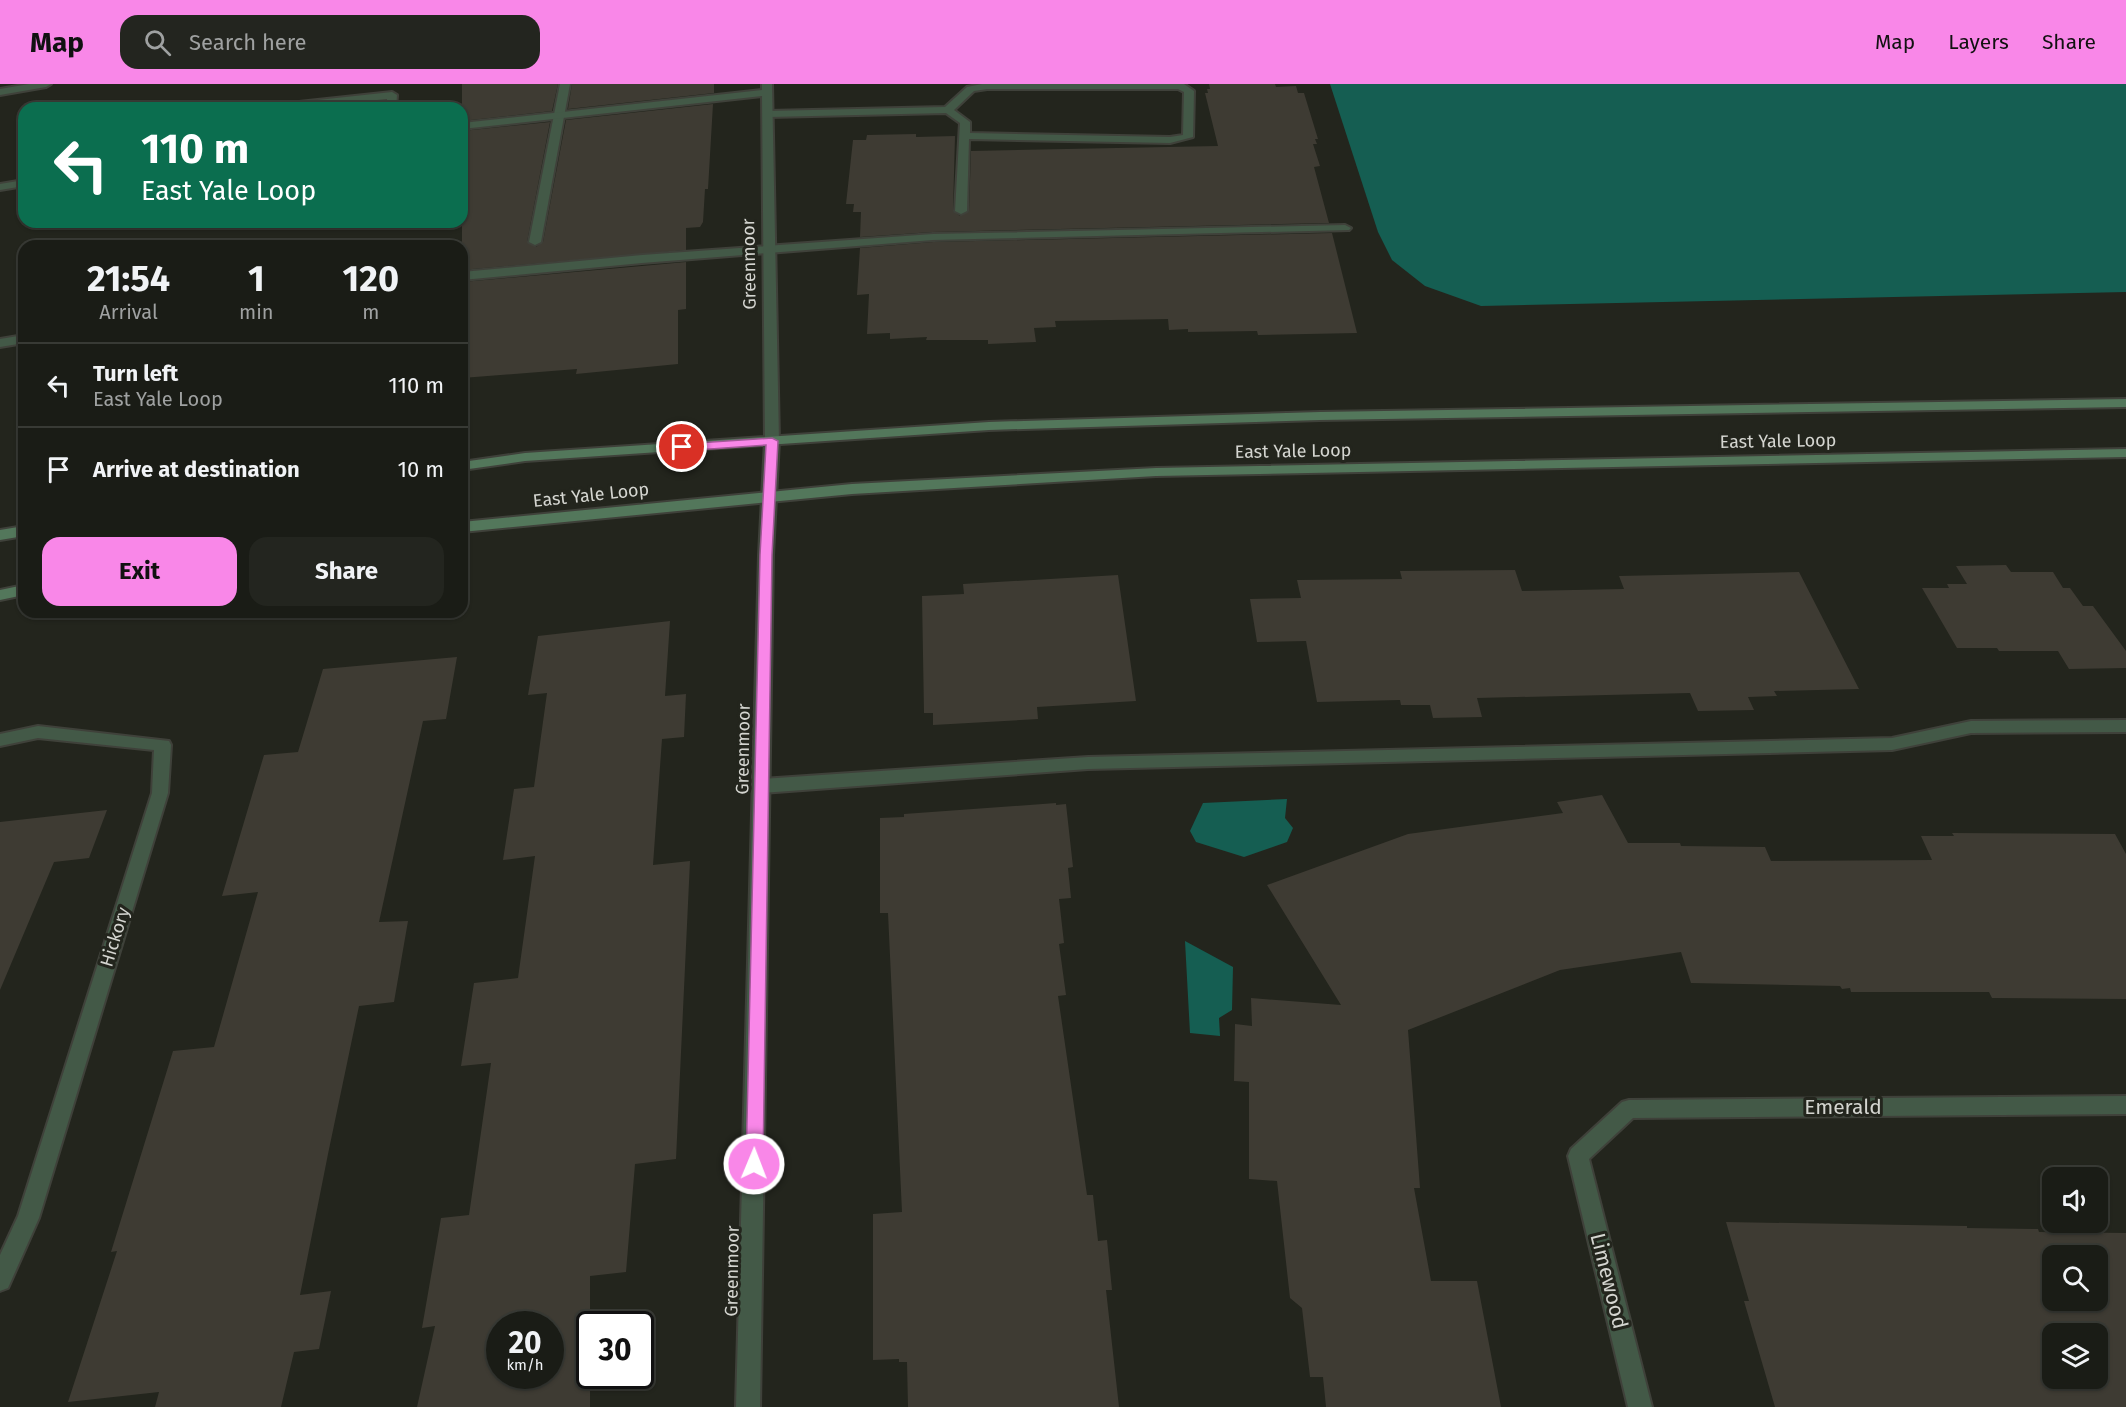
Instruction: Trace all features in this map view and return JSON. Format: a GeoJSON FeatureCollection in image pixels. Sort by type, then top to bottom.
{"type":"FeatureCollection","features":[{"type":"Feature","properties":{"kind":"main road","name":"East Yale Loop"},"geometry":{"type":"LineString","coordinates":[[468,465],[525,457],[989,426],[1144,421],[2126,403]]}},
{"type":"Feature","properties":{"kind":"main road","name":"East Yale Loop"},"geometry":{"type":"LineString","coordinates":[[468,526],[852,489],[1156,472],[2126,453]]}},
{"type":"Feature","properties":{"kind":"main road"},"geometry":{"type":"LineString","coordinates":[[0,535],[18,532]]}},
{"type":"Feature","properties":{"kind":"main road"},"geometry":{"type":"LineString","coordinates":[[0,595],[18,591]]}},
{"type":"Feature","properties":{"kind":"street"},"geometry":{"type":"LineString","coordinates":[[0,92],[46,84]]}},
{"type":"Feature","properties":{"kind":"street"},"geometry":{"type":"LineString","coordinates":[[535,242],[565,84]]}},
{"type":"Feature","properties":{"kind":"street"},"geometry":{"type":"LineString","coordinates":[[948,110],[971,89],[987,86],[1180,86],[1189,91],[1188,137],[1170,140],[964,136]]}},
{"type":"Feature","properties":{"kind":"street","name":"Greenmoor"},"geometry":{"type":"LineString","coordinates":[[468,125],[767,88],[772,441],[766,555],[748,1407]]}},
{"type":"Feature","properties":{"kind":"street"},"geometry":{"type":"LineString","coordinates":[[327,102],[392,95],[391,102]]}},
{"type":"Feature","properties":{"kind":"street"},"geometry":{"type":"LineString","coordinates":[[768,114],[948,110],[965,122],[961,210]]}},
{"type":"Feature","properties":{"kind":"street"},"geometry":{"type":"LineString","coordinates":[[0,187],[18,184]]}},
{"type":"Feature","properties":{"kind":"street"},"geometry":{"type":"LineString","coordinates":[[468,275],[933,237],[1345,228]]}},
{"type":"Feature","properties":{"kind":"street"},"geometry":{"type":"LineString","coordinates":[[0,343],[18,340]]}},
{"type":"Feature","properties":{"kind":"street"},"geometry":{"type":"LineString","coordinates":[[762,786],[1088,763],[1892,744],[1971,728],[2126,726]]}},
{"type":"Feature","properties":{"kind":"street","name":"Hickory"},"geometry":{"type":"LineString","coordinates":[[0,740],[38,732],[163,746],[160,793],[28,1218],[0,1280]]}},
{"type":"Feature","properties":{"kind":"street","name":"Emerald"},"geometry":{"type":"LineString","coordinates":[[1578,1156],[1629,1109],[2126,1105]]}},
{"type":"Feature","properties":{"kind":"street","name":"Limewood"},"geometry":{"type":"LineString","coordinates":[[1578,1156],[1640,1407]]}},
{"type":"Feature","properties":{"kind":"water"},"geometry":{"type":"Polygon","coordinates":[[[1330,84],[2126,84],[2126,292],[1481,306],[1425,286],[1392,260],[1378,232],[1330,84]]]}},
{"type":"Feature","properties":{"kind":"water"},"geometry":{"type":"Polygon","coordinates":[[[1287,799],[1285,818],[1293,828],[1287,842],[1244,857],[1196,842],[1190,831],[1203,803],[1287,799]]]}},
{"type":"Feature","properties":{"kind":"water"},"geometry":{"type":"Polygon","coordinates":[[[1185,941],[1233,967],[1232,1010],[1219,1018],[1220,1036],[1190,1033],[1185,941]]]}},
{"type":"Feature","properties":{"kind":"building"},"geometry":{"type":"Polygon","coordinates":[[[462,84],[558,84],[552,111],[468,120],[468,102],[462,102],[462,84]]]}},
{"type":"Feature","properties":{"kind":"building"},"geometry":{"type":"Polygon","coordinates":[[[572,84],[714,84],[714,93],[568,109],[572,84]]]}},
{"type":"Feature","properties":{"kind":"building"},"geometry":{"type":"Polygon","coordinates":[[[1209,84],[1275,84],[1276,87],[1296,86],[1298,93],[1304,93],[1318,139],[1315,139],[1317,144],[1313,144],[1320,166],[1314,167],[1329,223],[933,232],[860,237],[861,212],[853,212],[854,204],[846,204],[853,140],[866,140],[867,135],[955,136],[953,211],[960,216],[969,211],[971,151],[1218,146],[1205,93],[1208,93],[1207,89],[1210,89],[1209,84]]]}},
{"type":"Feature","properties":{"kind":"building"},"geometry":{"type":"Polygon","coordinates":[[[713,104],[708,189],[705,189],[703,222],[700,227],[686,228],[686,250],[468,269],[468,240],[462,240],[462,228],[468,228],[468,130],[550,122],[527,242],[536,247],[543,242],[566,120],[713,104]]]}},
{"type":"Feature","properties":{"kind":"building"},"geometry":{"type":"Polygon","coordinates":[[[1332,233],[1357,333],[1258,335],[1257,331],[1188,332],[1188,329],[1169,330],[1168,319],[1055,321],[1056,327],[1034,328],[1036,342],[988,344],[988,340],[926,340],[927,337],[890,339],[890,333],[867,334],[869,294],[857,295],[860,248],[933,242],[1332,233]]]}},
{"type":"Feature","properties":{"kind":"building"},"geometry":{"type":"Polygon","coordinates":[[[686,262],[686,309],[678,310],[678,364],[576,374],[577,369],[468,378],[468,281],[686,262]]]}},
{"type":"Feature","properties":{"kind":"building"},"geometry":{"type":"Polygon","coordinates":[[[2006,565],[2011,572],[2053,572],[2063,588],[2070,588],[2083,606],[2093,606],[2126,651],[2126,668],[2069,669],[2058,651],[1957,648],[1922,588],[1949,588],[1947,584],[1967,584],[1956,566],[2006,565]]]}},
{"type":"Feature","properties":{"kind":"building"},"geometry":{"type":"Polygon","coordinates":[[[1515,570],[1522,591],[1624,589],[1619,576],[1799,572],[1859,689],[1774,691],[1777,696],[1748,697],[1754,710],[1698,711],[1690,693],[1477,698],[1482,717],[1433,718],[1430,705],[1401,705],[1400,700],[1317,702],[1306,641],[1257,642],[1250,599],[1301,598],[1297,580],[1402,579],[1400,571],[1515,570]]]}},
{"type":"Feature","properties":{"kind":"building"},"geometry":{"type":"Polygon","coordinates":[[[1118,575],[1136,701],[1037,707],[1038,719],[933,725],[933,713],[924,713],[922,596],[964,594],[963,584],[1118,575]]]}},
{"type":"Feature","properties":{"kind":"building"},"geometry":{"type":"Polygon","coordinates":[[[670,621],[665,696],[686,694],[684,737],[662,739],[653,865],[690,861],[676,1159],[635,1164],[626,1272],[590,1276],[590,1311],[576,1311],[576,1389],[590,1389],[590,1407],[417,1407],[435,1326],[422,1328],[441,1218],[469,1215],[491,1063],[461,1066],[474,983],[518,978],[535,856],[503,860],[514,789],[534,787],[547,693],[528,695],[538,636],[670,621]]]}},
{"type":"Feature","properties":{"kind":"building"},"geometry":{"type":"Polygon","coordinates":[[[457,657],[446,719],[423,721],[379,922],[408,921],[394,1002],[359,1006],[328,1154],[300,1295],[331,1291],[319,1349],[294,1352],[281,1407],[155,1407],[159,1392],[68,1402],[117,1251],[111,1252],[173,1051],[214,1047],[258,892],[222,896],[264,755],[298,752],[323,669],[457,657]]]}},
{"type":"Feature","properties":{"kind":"building"},"geometry":{"type":"Polygon","coordinates":[[[1602,795],[1628,843],[1765,847],[1771,861],[1932,860],[1921,836],[1954,836],[1952,833],[2115,834],[2126,854],[2126,999],[1992,998],[1989,992],[1851,992],[1850,988],[1842,989],[1840,986],[1691,983],[1681,952],[1560,970],[1408,1030],[1420,1188],[1414,1188],[1431,1281],[1477,1281],[1501,1407],[1326,1407],[1323,1377],[1310,1377],[1302,1308],[1290,1298],[1277,1181],[1249,1179],[1249,1082],[1234,1081],[1235,1024],[1252,1026],[1251,998],[1341,1005],[1267,885],[1408,834],[1563,813],[1557,802],[1602,795]]]}},
{"type":"Feature","properties":{"kind":"building"},"geometry":{"type":"Polygon","coordinates":[[[1056,803],[1056,805],[1066,804],[1073,867],[1068,868],[1071,898],[1059,899],[1064,943],[1059,944],[1066,995],[1058,996],[1087,1195],[1093,1195],[1098,1241],[1107,1240],[1112,1290],[1106,1290],[1119,1407],[908,1407],[907,1362],[899,1362],[899,1359],[873,1360],[873,1214],[902,1212],[888,913],[880,913],[880,818],[904,817],[904,814],[1056,803]]]}},
{"type":"Feature","properties":{"kind":"building"},"geometry":{"type":"Polygon","coordinates":[[[107,810],[89,858],[54,862],[0,990],[0,822],[107,810]]]}},
{"type":"Feature","properties":{"kind":"building"},"geometry":{"type":"Polygon","coordinates":[[[1726,1222],[1967,1226],[1967,1228],[2038,1229],[2042,1233],[2126,1233],[2126,1407],[1775,1407],[1744,1301],[1749,1301],[1726,1222]]]}},
{"type":"Feature","properties":{"kind":"route"},"geometry":{"type":"LineString","coordinates":[[682,447],[772,441],[766,555],[754,1164]]}}]}
